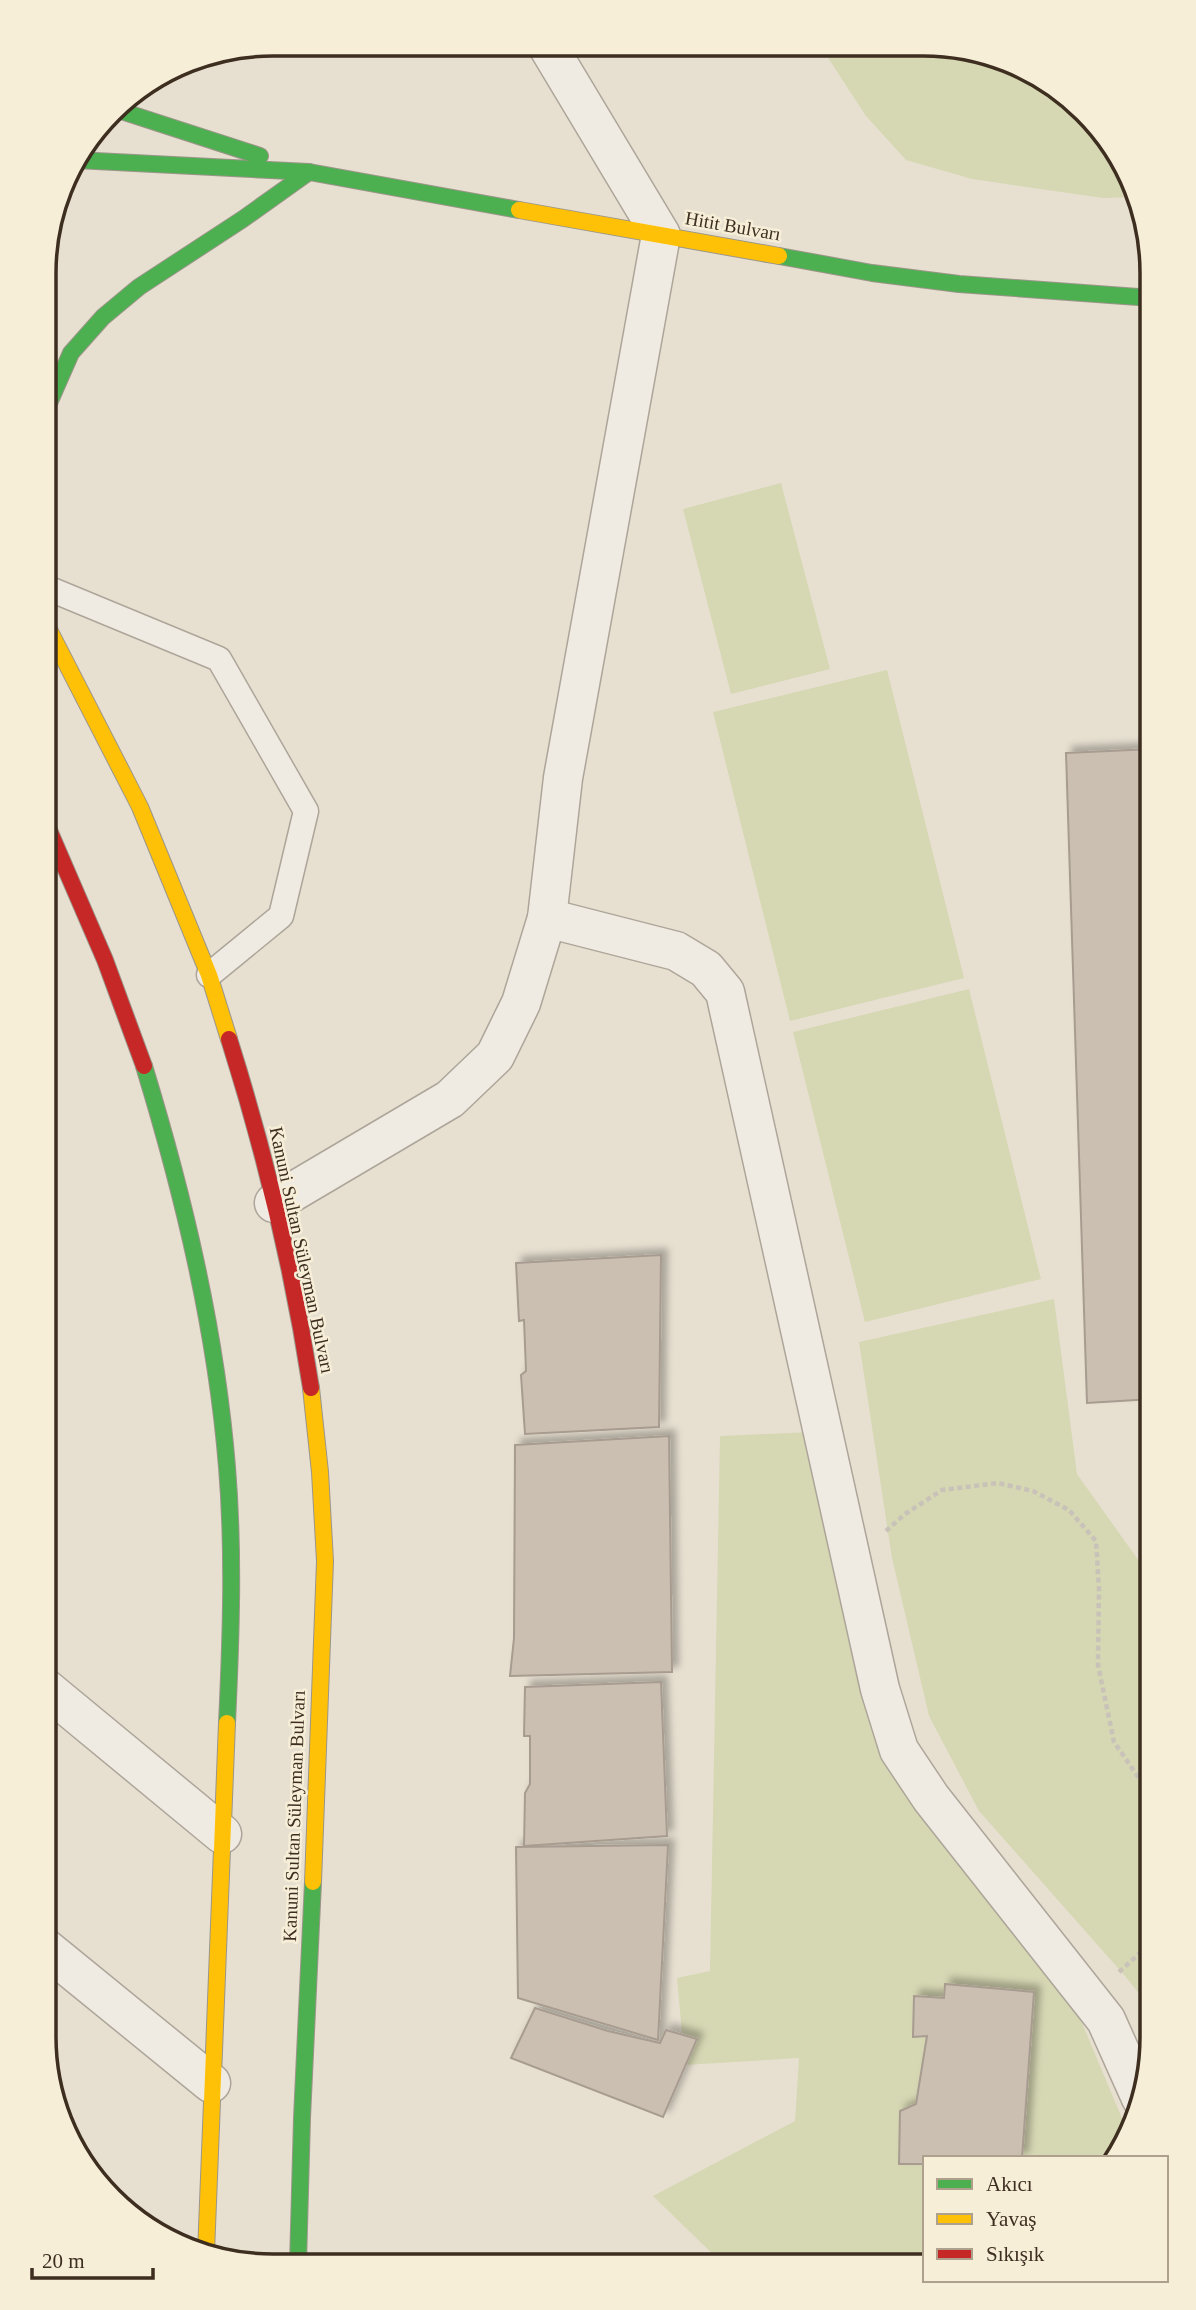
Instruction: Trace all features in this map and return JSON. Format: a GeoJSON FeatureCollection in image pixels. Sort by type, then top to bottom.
{"type":"FeatureCollection","features":[{"type":"Feature","properties":{"kind":"main road","name":"Hitit Bulvarı"},"geometry":{"type":"LineString","coordinates":[[127,113],[309,172]]}},
{"type":"Feature","properties":{"kind":"main road","name":"Hitit Bulvarı"},"geometry":{"type":"LineString","coordinates":[[87,161],[309,172],[872,273],[959,284],[1140,297]]}},
{"type":"Feature","properties":{"kind":"main road"},"geometry":{"type":"LineString","coordinates":[[56,389],[71,354],[103,317],[139,287],[309,172]]}},
{"type":"Feature","properties":{"kind":"main road","name":"Kanuni Sultan Süleyman Bulvarı"},"geometry":{"type":"LineString","coordinates":[[56,643],[140,807],[209,975],[241,1077],[274,1203],[294,1290],[311,1386],[320,1472],[325,1561],[298,2254]]}},
{"type":"Feature","properties":{"kind":"main road"},"geometry":{"type":"LineString","coordinates":[[56,846],[90,923],[139,1049],[177,1182],[206,1317],[227,1464],[232,1548],[231,1626],[206,2243]]}},
{"type":"Feature","properties":{"kind":"street"},"geometry":{"type":"LineString","coordinates":[[274,1203],[450,1099],[495,1056],[521,1003],[547,918],[564,778],[661,235],[553,56]]}},
{"type":"Feature","properties":{"kind":"street"},"geometry":{"type":"LineString","coordinates":[[547,918],[676,951],[706,969],[725,992],[880,1689],[899,1750],[931,1798],[1105,2020],[1135,2085]]}},
{"type":"Feature","properties":{"kind":"street"},"geometry":{"type":"LineString","coordinates":[[56,1697],[222,1835]]}},
{"type":"Feature","properties":{"kind":"street"},"geometry":{"type":"LineString","coordinates":[[56,1957],[211,2083]]}},
{"type":"Feature","properties":{"kind":"lane"},"geometry":{"type":"LineString","coordinates":[[56,592],[219,659],[306,811],[281,916],[209,975]]}},
{"type":"Feature","properties":{"kind":"path"},"geometry":{"type":"LineString","coordinates":[[852,1561],[905,1514],[942,1490],[998,1483],[1033,1491],[1069,1510],[1096,1541],[1099,1589],[1098,1665],[1114,1742],[1140,1780]]}},
{"type":"Feature","properties":{"kind":"green space"},"geometry":{"type":"Polygon","coordinates":[[[827,56],[951,58],[993,68],[1019,78],[1066,110],[1103,152],[1118,177],[1126,197],[1103,198],[972,179],[906,160],[866,116],[827,56]]]}},
{"type":"Feature","properties":{"kind":"green space"},"geometry":{"type":"Polygon","coordinates":[[[781,483],[830,669],[731,694],[683,509],[781,483]]]}},
{"type":"Feature","properties":{"kind":"green space"},"geometry":{"type":"Polygon","coordinates":[[[887,670],[964,978],[790,1021],[713,712],[887,670]]]}},
{"type":"Feature","properties":{"kind":"green space"},"geometry":{"type":"Polygon","coordinates":[[[969,989],[1041,1279],[865,1322],[793,1032],[969,989]]]}},
{"type":"Feature","properties":{"kind":"green space"},"geometry":{"type":"Polygon","coordinates":[[[1054,1299],[1077,1474],[1140,1562],[1140,1995],[979,1811],[929,1716],[892,1558],[859,1342],[1054,1299]]]}},
{"type":"Feature","properties":{"kind":"green space"},"geometry":{"type":"Polygon","coordinates":[[[810,1432],[887,1749],[929,1828],[1077,2011],[1123,2120],[1104,2156],[923,2156],[923,2254],[713,2254],[653,2196],[795,2121],[799,2058],[685,2065],[677,1978],[710,1971],[720,1436],[810,1432]]]}},
{"type":"Feature","properties":{"kind":"building"},"geometry":{"type":"Polygon","coordinates":[[[1140,750],[1140,1400],[1087,1403],[1066,753],[1140,750]]]}},
{"type":"Feature","properties":{"kind":"building"},"geometry":{"type":"Polygon","coordinates":[[[661,1255],[659,1427],[525,1434],[521,1375],[526,1371],[524,1320],[519,1321],[516,1263],[661,1255]]]}},
{"type":"Feature","properties":{"kind":"building"},"geometry":{"type":"Polygon","coordinates":[[[669,1436],[672,1672],[510,1676],[514,1638],[515,1445],[669,1436]]]}},
{"type":"Feature","properties":{"kind":"building"},"geometry":{"type":"Polygon","coordinates":[[[661,1682],[667,1836],[524,1846],[525,1793],[530,1784],[530,1736],[524,1736],[525,1687],[661,1682]]]}},
{"type":"Feature","properties":{"kind":"building"},"geometry":{"type":"Polygon","coordinates":[[[668,1845],[658,2040],[518,1998],[516,1847],[668,1845]]]}},
{"type":"Feature","properties":{"kind":"building"},"geometry":{"type":"Polygon","coordinates":[[[945,1984],[1034,1992],[1022,2156],[923,2156],[923,2164],[899,2164],[900,2111],[916,2104],[927,2036],[913,2037],[914,1996],[944,1998],[945,1984]]]}},
{"type":"Feature","properties":{"kind":"building"},"geometry":{"type":"Polygon","coordinates":[[[535,2008],[608,2031],[660,2043],[666,2030],[697,2039],[663,2117],[511,2058],[535,2008]]]}},
{"type":"Feature","properties":{"kind":"traffic: fast"},"geometry":{"type":"LineString","coordinates":[[127,113],[260,156]]}},
{"type":"Feature","properties":{"kind":"traffic: fast"},"geometry":{"type":"LineString","coordinates":[[87,161],[309,172],[519,210]]}},
{"type":"Feature","properties":{"kind":"traffic: fast"},"geometry":{"type":"LineString","coordinates":[[56,387],[71,353],[103,317],[139,287],[309,172]]}},
{"type":"Feature","properties":{"kind":"traffic: fast"},"geometry":{"type":"LineString","coordinates":[[779,256],[872,273],[959,284],[1140,297]]}},
{"type":"Feature","properties":{"kind":"traffic: fast"},"geometry":{"type":"LineString","coordinates":[[144,1066],[185,1215],[206,1315],[222,1416],[231,1563],[227,1723]]}},
{"type":"Feature","properties":{"kind":"traffic: fast"},"geometry":{"type":"LineString","coordinates":[[298,2254],[313,1882]]}},
{"type":"Feature","properties":{"kind":"traffic: slow"},"geometry":{"type":"LineString","coordinates":[[519,210],[779,256]]}},
{"type":"Feature","properties":{"kind":"traffic: slow"},"geometry":{"type":"LineString","coordinates":[[56,643],[140,807],[209,975],[229,1039]]}},
{"type":"Feature","properties":{"kind":"traffic: slow"},"geometry":{"type":"LineString","coordinates":[[311,1388],[320,1472],[325,1561],[313,1882]]}},
{"type":"Feature","properties":{"kind":"traffic: slow"},"geometry":{"type":"LineString","coordinates":[[206,2243],[227,1723]]}},
{"type":"Feature","properties":{"kind":"traffic: jam"},"geometry":{"type":"LineString","coordinates":[[56,846],[105,960],[144,1066]]}},
{"type":"Feature","properties":{"kind":"traffic: jam"},"geometry":{"type":"LineString","coordinates":[[229,1039],[277,1212],[311,1388]]}}]}
